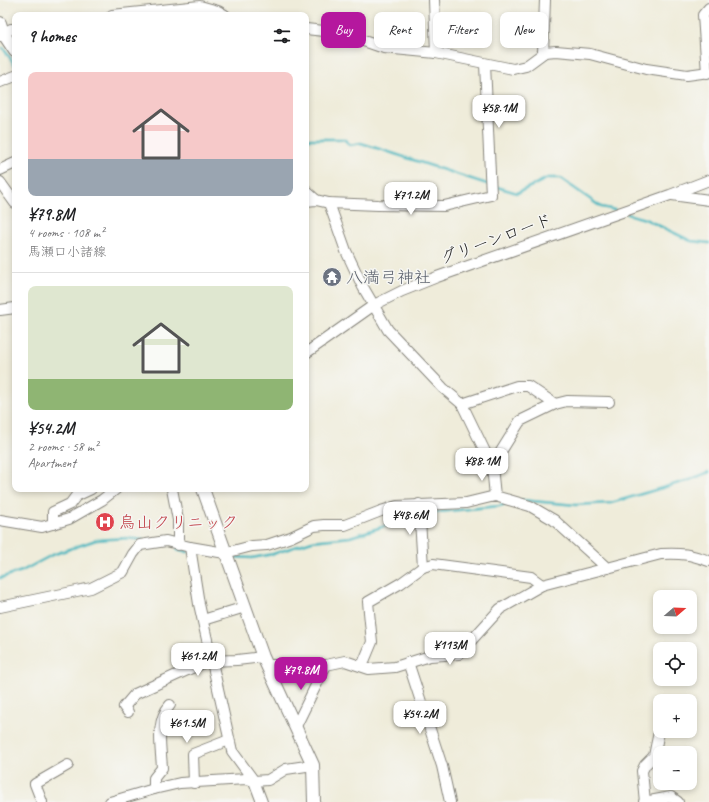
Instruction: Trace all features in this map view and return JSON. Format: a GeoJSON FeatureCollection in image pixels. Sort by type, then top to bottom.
{"type":"FeatureCollection","features":[{"type":"Feature","properties":{"kind":"main road"},"geometry":{"type":"LineString","coordinates":[[1,31],[12,47]]}},
{"type":"Feature","properties":{"kind":"main road"},"geometry":{"type":"LineString","coordinates":[[204,492],[265,661],[313,765],[314,802]]}},
{"type":"Feature","properties":{"kind":"street"},"geometry":{"type":"LineString","coordinates":[[434,0],[436,53]]}},
{"type":"Feature","properties":{"kind":"street"},"geometry":{"type":"LineString","coordinates":[[543,53],[545,0]]}},
{"type":"Feature","properties":{"kind":"street"},"geometry":{"type":"LineString","coordinates":[[131,12],[183,4],[200,6],[220,12]]}},
{"type":"Feature","properties":{"kind":"street"},"geometry":{"type":"LineString","coordinates":[[309,29],[352,36],[384,48],[436,53],[513,69],[526,66],[543,53],[556,51],[590,54],[646,69],[687,75],[708,72],[703,15],[709,8]]}},
{"type":"Feature","properties":{"kind":"street"},"geometry":{"type":"LineString","coordinates":[[1,31],[12,29]]}},
{"type":"Feature","properties":{"kind":"street"},"geometry":{"type":"LineString","coordinates":[[311,201],[378,205],[444,206],[490,195],[485,64]]}},
{"type":"Feature","properties":{"kind":"street"},"geometry":{"type":"LineString","coordinates":[[0,82],[12,77]]}},
{"type":"Feature","properties":{"kind":"street"},"geometry":{"type":"LineString","coordinates":[[0,170],[12,164]]}},
{"type":"Feature","properties":{"kind":"street","name":"グリーンロード"},"geometry":{"type":"LineString","coordinates":[[309,351],[374,305],[402,291],[437,277],[709,180]]}},
{"type":"Feature","properties":{"kind":"street"},"geometry":{"type":"LineString","coordinates":[[0,182],[12,199]]}},
{"type":"Feature","properties":{"kind":"street"},"geometry":{"type":"LineString","coordinates":[[670,195],[709,200]]}},
{"type":"Feature","properties":{"kind":"street"},"geometry":{"type":"LineString","coordinates":[[329,203],[349,257],[363,288],[388,330],[443,388],[462,404],[492,466],[495,496]]}},
{"type":"Feature","properties":{"kind":"street"},"geometry":{"type":"LineString","coordinates":[[0,310],[12,308]]}},
{"type":"Feature","properties":{"kind":"street"},"geometry":{"type":"LineString","coordinates":[[462,404],[517,386],[528,386],[555,404]]}},
{"type":"Feature","properties":{"kind":"street"},"geometry":{"type":"LineString","coordinates":[[492,466],[520,421],[555,404],[567,401],[609,402]]}},
{"type":"Feature","properties":{"kind":"street"},"geometry":{"type":"LineString","coordinates":[[53,524],[52,512],[70,504],[76,496],[85,492]]}},
{"type":"Feature","properties":{"kind":"street"},"geometry":{"type":"LineString","coordinates":[[0,520],[42,527],[69,519],[102,500],[112,492]]}},
{"type":"Feature","properties":{"kind":"street"},"geometry":{"type":"LineString","coordinates":[[173,492],[178,520],[178,545]]}},
{"type":"Feature","properties":{"kind":"street"},"geometry":{"type":"LineString","coordinates":[[0,607],[91,588],[123,572],[140,545],[166,541],[178,545],[225,552],[252,546],[267,545],[291,537],[314,526],[345,525],[397,506],[466,503],[495,496],[530,506],[554,520],[606,568]]}},
{"type":"Feature","properties":{"kind":"street"},"geometry":{"type":"LineString","coordinates":[[419,504],[423,567]]}},
{"type":"Feature","properties":{"kind":"street"},"geometry":{"type":"LineString","coordinates":[[190,547],[193,573],[232,751],[254,781],[262,802]]}},
{"type":"Feature","properties":{"kind":"street"},"geometry":{"type":"LineString","coordinates":[[128,712],[124,707],[135,694],[207,661],[237,660],[326,665],[345,660],[369,669],[395,667],[430,656],[459,654],[500,609],[542,585],[661,554],[677,553],[693,555],[709,561]]}},
{"type":"Feature","properties":{"kind":"street"},"geometry":{"type":"LineString","coordinates":[[362,666],[372,642],[368,602],[401,583],[423,567],[433,564],[531,577],[542,585]]}},
{"type":"Feature","properties":{"kind":"street"},"geometry":{"type":"LineString","coordinates":[[203,620],[245,607]]}},
{"type":"Feature","properties":{"kind":"street"},"geometry":{"type":"LineString","coordinates":[[408,662],[442,766],[450,802]]}},
{"type":"Feature","properties":{"kind":"street"},"geometry":{"type":"LineString","coordinates":[[296,726],[326,665]]}},
{"type":"Feature","properties":{"kind":"street"},"geometry":{"type":"LineString","coordinates":[[154,789],[154,778],[162,768],[160,728],[164,711],[170,705]]}},
{"type":"Feature","properties":{"kind":"street"},"geometry":{"type":"LineString","coordinates":[[658,738],[654,756],[645,765],[642,771],[645,802],[671,797],[678,802]]}},
{"type":"Feature","properties":{"kind":"street"},"geometry":{"type":"LineString","coordinates":[[194,783],[193,754],[229,740]]}},
{"type":"Feature","properties":{"kind":"street"},"geometry":{"type":"LineString","coordinates":[[42,802],[35,784],[68,765]]}},
{"type":"Feature","properties":{"kind":"street"},"geometry":{"type":"LineString","coordinates":[[110,802],[180,783],[246,779],[254,781],[268,780],[286,769],[313,765]]}},
{"type":"Feature","properties":{"kind":"waterway"},"geometry":{"type":"LineString","coordinates":[[3,48],[12,61]]}},
{"type":"Feature","properties":{"kind":"waterway"},"geometry":{"type":"LineString","coordinates":[[309,139],[344,139],[350,145],[361,143],[487,184]]}},
{"type":"Feature","properties":{"kind":"waterway"},"geometry":{"type":"LineString","coordinates":[[494,186],[517,193],[548,178],[560,178],[601,207],[615,210]]}},
{"type":"Feature","properties":{"kind":"waterway"},"geometry":{"type":"LineString","coordinates":[[627,214],[645,219],[691,241],[709,243]]}},
{"type":"Feature","properties":{"kind":"waterway"},"geometry":{"type":"LineString","coordinates":[[521,500],[576,505],[611,503],[689,480],[709,472]]}},
{"type":"Feature","properties":{"kind":"waterway"},"geometry":{"type":"LineString","coordinates":[[422,515],[499,506],[508,503]]}},
{"type":"Feature","properties":{"kind":"waterway"},"geometry":{"type":"LineString","coordinates":[[230,557],[252,558],[273,554],[312,541],[350,537],[417,516]]}},
{"type":"Feature","properties":{"kind":"waterway"},"geometry":{"type":"LineString","coordinates":[[0,578],[22,571],[52,555],[96,540],[127,538],[143,540]]}},
{"type":"Feature","properties":{"kind":"waterway"},"geometry":{"type":"LineString","coordinates":[[177,549],[188,552]]}},
{"type":"Feature","properties":{"kind":"place","name":"八満弓神社"},"geometry":{"type":"Point","coordinates":[332,277]}},
{"type":"Feature","properties":{"kind":"place","name":"烏山クリニック"},"geometry":{"type":"Point","coordinates":[105,522]}}]}
